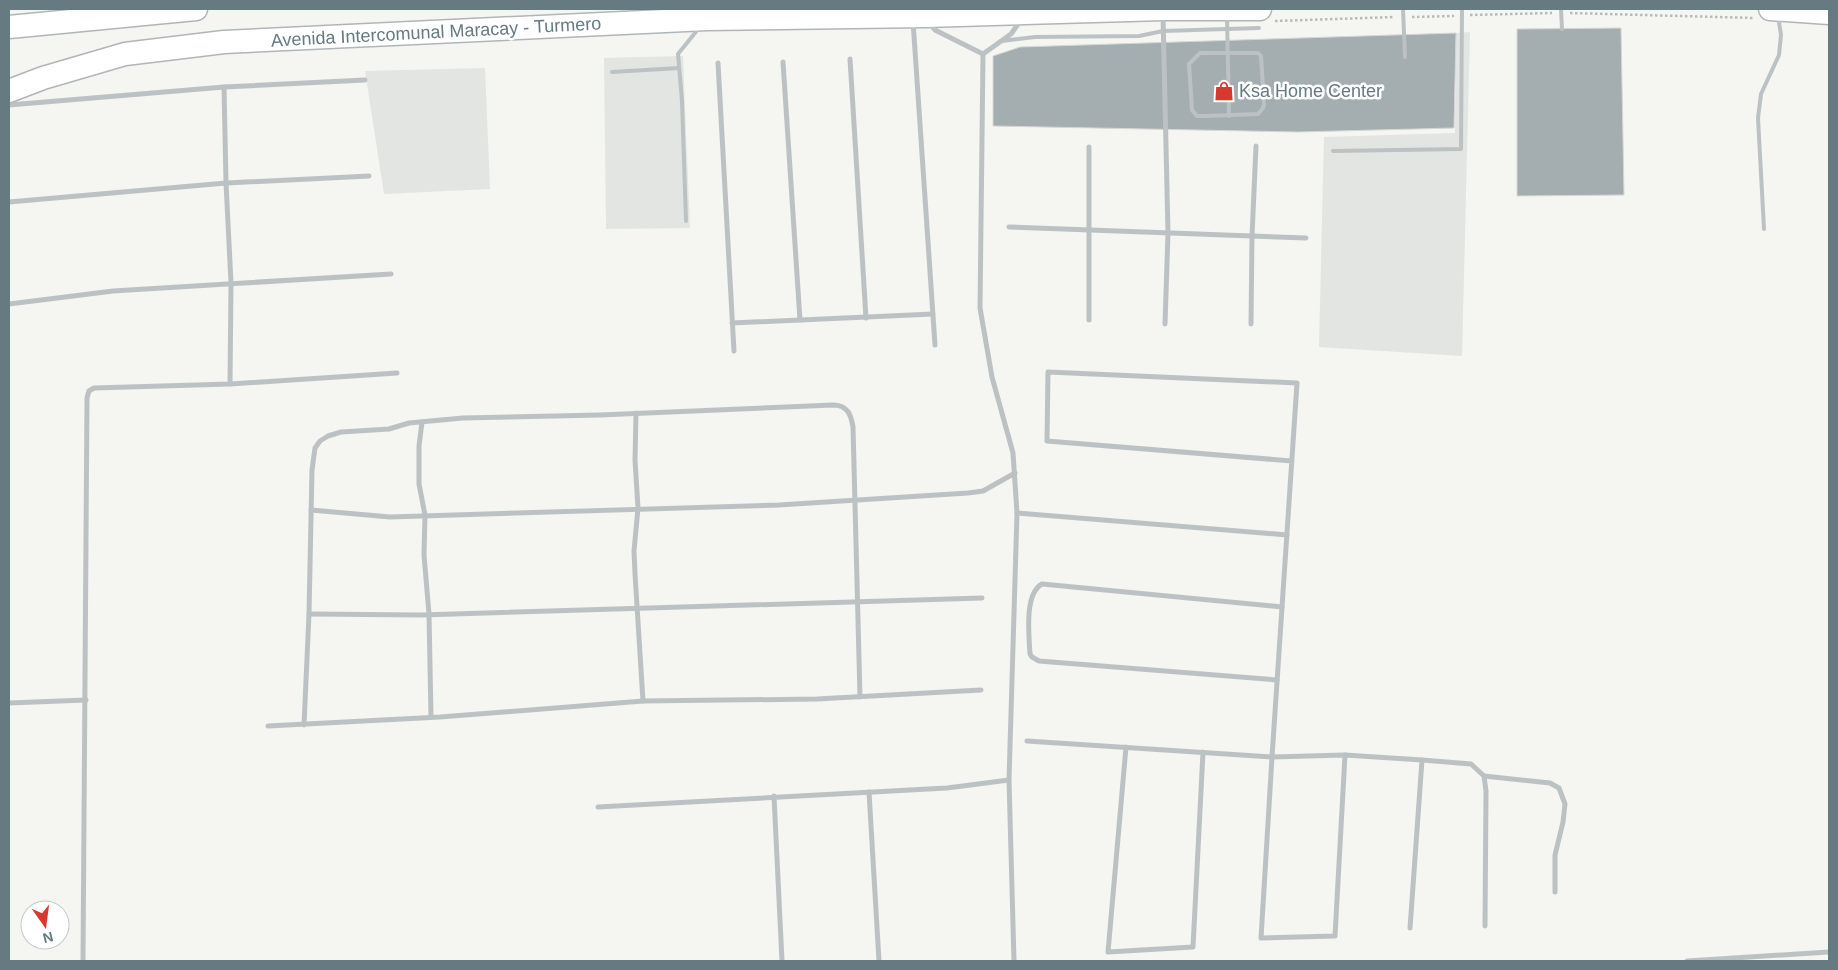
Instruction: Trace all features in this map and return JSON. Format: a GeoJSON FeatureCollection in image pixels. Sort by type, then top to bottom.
{"type":"FeatureCollection","features":[{"type":"Feature","properties":{"kind":"main road"},"geometry":{"type":"LineString","coordinates":[[9,27],[196,9]]}},
{"type":"Feature","properties":{"kind":"main road","name":"Avenida Intercomunal Maracay - Turmero"},"geometry":{"type":"LineString","coordinates":[[9,90],[125,54],[224,42],[707,19],[920,16],[1163,9],[1227,20],[1259,18]]}},
{"type":"Feature","properties":{"kind":"main road"},"geometry":{"type":"LineString","coordinates":[[1770,9],[1829,13]]}},
{"type":"Feature","properties":{"kind":"street"},"geometry":{"type":"LineString","coordinates":[[1163,9],[1166,66],[1168,233],[1165,324]]}},
{"type":"Feature","properties":{"kind":"street"},"geometry":{"type":"LineString","coordinates":[[983,54],[1017,28],[1025,13]]}},
{"type":"Feature","properties":{"kind":"street"},"geometry":{"type":"LineString","coordinates":[[920,16],[935,30],[983,54]]}},
{"type":"Feature","properties":{"kind":"street"},"geometry":{"type":"LineString","coordinates":[[920,16],[935,345]]}},
{"type":"Feature","properties":{"kind":"street"},"geometry":{"type":"LineString","coordinates":[[983,54],[980,308],[992,378],[1013,452],[1017,513],[1009,780],[1014,961]]}},
{"type":"Feature","properties":{"kind":"street"},"geometry":{"type":"LineString","coordinates":[[850,59],[866,318]]}},
{"type":"Feature","properties":{"kind":"street"},"geometry":{"type":"LineString","coordinates":[[783,62],[800,320]]}},
{"type":"Feature","properties":{"kind":"street"},"geometry":{"type":"LineString","coordinates":[[718,63],[734,351]]}},
{"type":"Feature","properties":{"kind":"street"},"geometry":{"type":"LineString","coordinates":[[9,105],[224,86],[365,80]]}},
{"type":"Feature","properties":{"kind":"street"},"geometry":{"type":"LineString","coordinates":[[224,86],[231,283],[230,384]]}},
{"type":"Feature","properties":{"kind":"street"},"geometry":{"type":"LineString","coordinates":[[1251,324],[1256,146]]}},
{"type":"Feature","properties":{"kind":"street"},"geometry":{"type":"LineString","coordinates":[[1089,320],[1090,147]]}},
{"type":"Feature","properties":{"kind":"street"},"geometry":{"type":"LineString","coordinates":[[9,202],[226,183],[369,176]]}},
{"type":"Feature","properties":{"kind":"street"},"geometry":{"type":"LineString","coordinates":[[1009,227],[1306,238]]}},
{"type":"Feature","properties":{"kind":"street"},"geometry":{"type":"LineString","coordinates":[[9,304],[113,291],[391,274]]}},
{"type":"Feature","properties":{"kind":"street"},"geometry":{"type":"LineString","coordinates":[[732,323],[933,314]]}},
{"type":"Feature","properties":{"kind":"street"},"geometry":{"type":"LineString","coordinates":[[1292,461],[1047,441],[1048,372],[1297,383],[1292,461],[1272,757],[1261,938],[1335,936],[1345,755]]}},
{"type":"Feature","properties":{"kind":"street"},"geometry":{"type":"LineString","coordinates":[[83,961],[87,398],[89,391],[94,388],[230,384],[397,373]]}},
{"type":"Feature","properties":{"kind":"street"},"geometry":{"type":"LineString","coordinates":[[304,725],[309,614],[312,470],[315,448],[320,441],[328,436],[341,432],[379,431],[422,422],[463,418],[843,406],[852,416],[859,602],[860,697]]}},
{"type":"Feature","properties":{"kind":"street"},"geometry":{"type":"LineString","coordinates":[[636,413],[635,460],[638,508],[634,551],[642,701]]}},
{"type":"Feature","properties":{"kind":"street"},"geometry":{"type":"LineString","coordinates":[[422,422],[419,446],[419,484],[425,515],[424,555],[429,614],[431,717]]}},
{"type":"Feature","properties":{"kind":"street"},"geometry":{"type":"LineString","coordinates":[[311,510],[390,517],[779,505],[983,491],[1015,473]]}},
{"type":"Feature","properties":{"kind":"street"},"geometry":{"type":"LineString","coordinates":[[1017,513],[1287,535]]}},
{"type":"Feature","properties":{"kind":"street"},"geometry":{"type":"LineString","coordinates":[[1277,680],[1039,661],[1030,654],[1030,606],[1033,593],[1042,584],[1282,607]]}},
{"type":"Feature","properties":{"kind":"street"},"geometry":{"type":"LineString","coordinates":[[309,614],[429,614],[982,598]]}},
{"type":"Feature","properties":{"kind":"street"},"geometry":{"type":"LineString","coordinates":[[268,726],[431,717],[642,701],[817,699],[981,690]]}},
{"type":"Feature","properties":{"kind":"street"},"geometry":{"type":"LineString","coordinates":[[9,703],[86,700]]}},
{"type":"Feature","properties":{"kind":"street"},"geometry":{"type":"LineString","coordinates":[[1027,740],[1272,757],[1345,755],[1472,764],[1484,776],[1486,791],[1485,926]]}},
{"type":"Feature","properties":{"kind":"street"},"geometry":{"type":"LineString","coordinates":[[1126,747],[1108,952],[1193,947],[1203,752]]}},
{"type":"Feature","properties":{"kind":"street"},"geometry":{"type":"LineString","coordinates":[[1410,928],[1422,760]]}},
{"type":"Feature","properties":{"kind":"street"},"geometry":{"type":"LineString","coordinates":[[1484,776],[1536,780],[1550,783],[1559,788],[1565,804],[1564,822],[1555,855],[1555,892]]}},
{"type":"Feature","properties":{"kind":"street"},"geometry":{"type":"LineString","coordinates":[[598,807],[947,788],[1009,780]]}},
{"type":"Feature","properties":{"kind":"street"},"geometry":{"type":"LineString","coordinates":[[869,792],[879,961]]}},
{"type":"Feature","properties":{"kind":"street"},"geometry":{"type":"LineString","coordinates":[[774,796],[782,961]]}},
{"type":"Feature","properties":{"kind":"street"},"geometry":{"type":"LineString","coordinates":[[1687,961],[1829,952]]}},
{"type":"Feature","properties":{"kind":"lane"},"geometry":{"type":"LineString","coordinates":[[133,9],[159,12]]}},
{"type":"Feature","properties":{"kind":"lane"},"geometry":{"type":"LineString","coordinates":[[1403,9],[1406,57]]}},
{"type":"Feature","properties":{"kind":"lane"},"geometry":{"type":"LineString","coordinates":[[1333,151],[1461,149],[1462,9]]}},
{"type":"Feature","properties":{"kind":"lane"},"geometry":{"type":"LineString","coordinates":[[1561,9],[1562,29]]}},
{"type":"Feature","properties":{"kind":"lane"},"geometry":{"type":"LineString","coordinates":[[1764,229],[1758,118],[1761,94],[1779,55],[1781,35],[1777,9]]}},
{"type":"Feature","properties":{"kind":"lane"},"geometry":{"type":"LineString","coordinates":[[686,221],[682,101],[678,54],[707,19]]}},
{"type":"Feature","properties":{"kind":"lane"},"geometry":{"type":"LineString","coordinates":[[1002,41],[1035,37],[1139,36],[1227,20],[1229,116]]}},
{"type":"Feature","properties":{"kind":"lane"},"geometry":{"type":"LineString","coordinates":[[1200,53],[1258,54],[1261,56],[1263,62],[1263,108],[1258,114],[1229,116],[1198,116],[1192,110],[1189,64],[1200,53]]}},
{"type":"Feature","properties":{"kind":"lane"},"geometry":{"type":"LineString","coordinates":[[612,72],[678,68]]}},
{"type":"Feature","properties":{"kind":"shaded area"},"geometry":{"type":"Polygon","coordinates":[[[1470,32],[1462,356],[1319,347],[1324,137],[1455,133],[1456,33],[1470,32]]]}},
{"type":"Feature","properties":{"kind":"shaded area"},"geometry":{"type":"Polygon","coordinates":[[[683,56],[690,228],[606,229],[604,58],[683,56]]]}},
{"type":"Feature","properties":{"kind":"shaded area"},"geometry":{"type":"Polygon","coordinates":[[[485,68],[490,189],[384,194],[365,71],[485,68]]]}},
{"type":"Feature","properties":{"kind":"building"},"geometry":{"type":"Polygon","coordinates":[[[1621,28],[1624,195],[1517,196],[1517,29],[1621,28]]]}},
{"type":"Feature","properties":{"kind":"building","name":"Ksa Home Center"},"geometry":{"type":"Polygon","coordinates":[[[1456,33],[1454,128],[1298,132],[993,126],[993,56],[1020,47],[1456,33]]]}},
{"type":"Feature","properties":{"kind":"place","name":"Ksa Home Center"},"geometry":{"type":"Point","coordinates":[1224,91]}}]}
